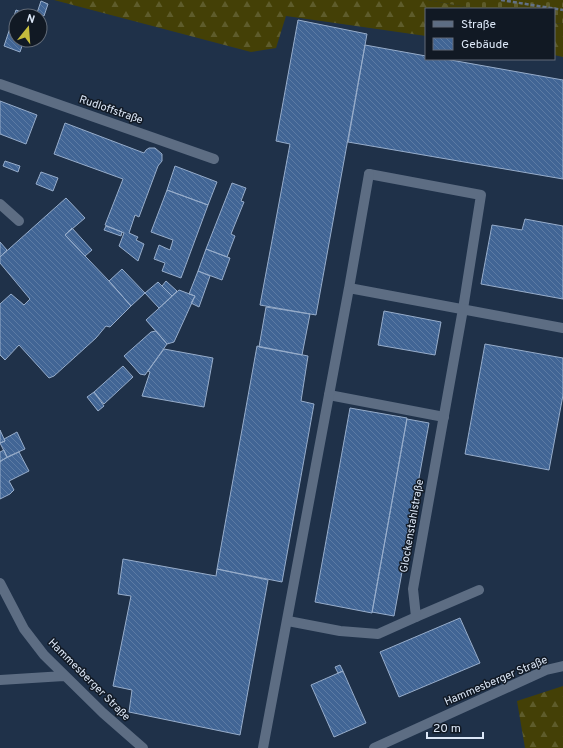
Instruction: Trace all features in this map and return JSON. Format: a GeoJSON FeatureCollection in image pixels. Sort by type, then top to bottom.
{"type":"FeatureCollection","features":[{"type":"Feature","properties":{"kind":"street","name":"Rudloffstraße"},"geometry":{"type":"LineString","coordinates":[[0,84],[214,159]]}},
{"type":"Feature","properties":{"kind":"street","name":"Glockenstahlstraße"},"geometry":{"type":"LineString","coordinates":[[349,288],[369,174],[481,195],[463,309],[413,589],[416,617]]}},
{"type":"Feature","properties":{"kind":"street"},"geometry":{"type":"LineString","coordinates":[[0,204],[19,220]]}},
{"type":"Feature","properties":{"kind":"street"},"geometry":{"type":"LineString","coordinates":[[263,748],[288,621],[349,288],[563,328]]}},
{"type":"Feature","properties":{"kind":"street"},"geometry":{"type":"LineString","coordinates":[[329,395],[444,416]]}},
{"type":"Feature","properties":{"kind":"street","name":"Hammesberger Straße"},"geometry":{"type":"LineString","coordinates":[[0,583],[24,628],[44,655],[103,713],[143,748]]}},
{"type":"Feature","properties":{"kind":"street"},"geometry":{"type":"LineString","coordinates":[[288,621],[340,631],[378,634],[479,590]]}},
{"type":"Feature","properties":{"kind":"street","name":"Hammesberger Straße"},"geometry":{"type":"LineString","coordinates":[[374,748],[546,670],[563,666]]}},
{"type":"Feature","properties":{"kind":"street"},"geometry":{"type":"LineString","coordinates":[[0,680],[64,676]]}},
{"type":"Feature","properties":{"kind":"path"},"geometry":{"type":"LineString","coordinates":[[501,0],[551,8]]}},
{"type":"Feature","properties":{"kind":"green space"},"geometry":{"type":"Polygon","coordinates":[[[54,0],[428,0],[472,8],[425,8],[425,36],[286,16],[276,48],[251,52],[54,0]]]}},
{"type":"Feature","properties":{"kind":"green space"},"geometry":{"type":"Polygon","coordinates":[[[427,0],[563,0],[563,24],[555,23],[555,8],[472,8],[427,0]]]}},
{"type":"Feature","properties":{"kind":"green space"},"geometry":{"type":"Polygon","coordinates":[[[555,23],[563,24],[563,57],[555,55],[555,23]]]}},
{"type":"Feature","properties":{"kind":"green space"},"geometry":{"type":"Polygon","coordinates":[[[563,686],[563,748],[525,748],[517,701],[563,686]]]}},
{"type":"Feature","properties":{"kind":"building"},"geometry":{"type":"Polygon","coordinates":[[[41,1],[48,4],[47,8],[39,8],[41,1]]]}},
{"type":"Feature","properties":{"kind":"building"},"geometry":{"type":"Polygon","coordinates":[[[298,20],[367,34],[316,315],[260,305],[290,144],[276,141],[298,20]]]}},
{"type":"Feature","properties":{"kind":"building"},"geometry":{"type":"Polygon","coordinates":[[[8,34],[8,48],[4,46],[8,34]]]}},
{"type":"Feature","properties":{"kind":"building"},"geometry":{"type":"Polygon","coordinates":[[[365,45],[425,56],[425,60],[451,60],[563,80],[563,179],[348,142],[365,45]]]}},
{"type":"Feature","properties":{"kind":"building"},"geometry":{"type":"Polygon","coordinates":[[[9,48],[21,48],[20,52],[9,48]]]}},
{"type":"Feature","properties":{"kind":"building"},"geometry":{"type":"Polygon","coordinates":[[[0,101],[37,115],[26,144],[0,134],[0,101]]]}},
{"type":"Feature","properties":{"kind":"building"},"geometry":{"type":"Polygon","coordinates":[[[65,123],[144,153],[149,148],[155,148],[162,154],[162,161],[158,166],[139,217],[135,215],[129,233],[138,237],[136,240],[144,244],[138,261],[119,246],[124,233],[105,225],[123,179],[54,154],[65,123]]]}},
{"type":"Feature","properties":{"kind":"building"},"geometry":{"type":"Polygon","coordinates":[[[5,161],[20,166],[18,172],[3,166],[5,161]]]}},
{"type":"Feature","properties":{"kind":"building"},"geometry":{"type":"Polygon","coordinates":[[[175,166],[217,182],[208,205],[167,190],[175,166]]]}},
{"type":"Feature","properties":{"kind":"building"},"geometry":{"type":"Polygon","coordinates":[[[41,172],[58,178],[53,191],[36,184],[41,172]]]}},
{"type":"Feature","properties":{"kind":"building"},"geometry":{"type":"Polygon","coordinates":[[[232,183],[246,188],[241,201],[244,202],[231,234],[235,236],[227,257],[206,249],[232,183]]]}},
{"type":"Feature","properties":{"kind":"building"},"geometry":{"type":"Polygon","coordinates":[[[167,190],[208,205],[181,278],[162,271],[165,263],[154,259],[159,245],[170,250],[173,240],[151,232],[167,190]]]}},
{"type":"Feature","properties":{"kind":"building"},"geometry":{"type":"Polygon","coordinates":[[[66,198],[85,218],[65,235],[131,306],[110,327],[106,326],[96,338],[54,376],[49,378],[19,345],[5,360],[0,355],[0,304],[11,294],[24,305],[30,299],[0,263],[0,257],[66,198]]]}},
{"type":"Feature","properties":{"kind":"building"},"geometry":{"type":"Polygon","coordinates":[[[525,219],[563,226],[563,299],[481,284],[492,225],[522,230],[525,219]]]}},
{"type":"Feature","properties":{"kind":"building"},"geometry":{"type":"Polygon","coordinates":[[[106,226],[122,232],[121,236],[104,230],[106,226]]]}},
{"type":"Feature","properties":{"kind":"building"},"geometry":{"type":"Polygon","coordinates":[[[72,228],[92,250],[85,256],[65,235],[72,228]]]}},
{"type":"Feature","properties":{"kind":"building"},"geometry":{"type":"Polygon","coordinates":[[[0,242],[7,250],[0,257],[0,242]]]}},
{"type":"Feature","properties":{"kind":"building"},"geometry":{"type":"Polygon","coordinates":[[[206,249],[230,258],[222,280],[198,271],[206,249]]]}},
{"type":"Feature","properties":{"kind":"building"},"geometry":{"type":"Polygon","coordinates":[[[122,269],[145,293],[131,306],[109,281],[122,269]]]}},
{"type":"Feature","properties":{"kind":"building"},"geometry":{"type":"Polygon","coordinates":[[[198,271],[210,276],[199,307],[191,303],[195,296],[189,294],[198,271]]]}},
{"type":"Feature","properties":{"kind":"building"},"geometry":{"type":"Polygon","coordinates":[[[166,281],[177,291],[172,296],[162,286],[166,281]]]}},
{"type":"Feature","properties":{"kind":"building"},"geometry":{"type":"Polygon","coordinates":[[[158,282],[172,296],[159,308],[145,293],[158,282]]]}},
{"type":"Feature","properties":{"kind":"building"},"geometry":{"type":"Polygon","coordinates":[[[179,290],[195,296],[174,342],[167,344],[146,320],[179,290]]]}},
{"type":"Feature","properties":{"kind":"building"},"geometry":{"type":"Polygon","coordinates":[[[266,307],[310,314],[302,355],[259,347],[266,307]]]}},
{"type":"Feature","properties":{"kind":"building"},"geometry":{"type":"Polygon","coordinates":[[[384,311],[441,322],[435,355],[378,345],[384,311]]]}},
{"type":"Feature","properties":{"kind":"building"},"geometry":{"type":"Polygon","coordinates":[[[156,331],[167,344],[145,375],[140,374],[124,356],[151,332],[156,331]]]}},
{"type":"Feature","properties":{"kind":"building"},"geometry":{"type":"Polygon","coordinates":[[[485,344],[563,358],[563,395],[549,470],[465,454],[485,344]]]}},
{"type":"Feature","properties":{"kind":"building"},"geometry":{"type":"Polygon","coordinates":[[[257,346],[308,356],[301,401],[314,404],[282,582],[217,569],[257,346]]]}},
{"type":"Feature","properties":{"kind":"building"},"geometry":{"type":"Polygon","coordinates":[[[164,349],[213,358],[204,407],[142,396],[150,372],[148,371],[164,349]]]}},
{"type":"Feature","properties":{"kind":"building"},"geometry":{"type":"Polygon","coordinates":[[[123,366],[133,377],[104,404],[94,392],[123,366]]]}},
{"type":"Feature","properties":{"kind":"building"},"geometry":{"type":"Polygon","coordinates":[[[94,392],[104,406],[98,411],[87,397],[94,392]]]}},
{"type":"Feature","properties":{"kind":"building"},"geometry":{"type":"Polygon","coordinates":[[[350,408],[407,418],[372,613],[315,602],[350,408]]]}},
{"type":"Feature","properties":{"kind":"building"},"geometry":{"type":"Polygon","coordinates":[[[407,419],[429,423],[394,616],[372,612],[407,419]]]}},
{"type":"Feature","properties":{"kind":"building"},"geometry":{"type":"Polygon","coordinates":[[[0,430],[5,441],[0,443],[0,430]]]}},
{"type":"Feature","properties":{"kind":"building"},"geometry":{"type":"Polygon","coordinates":[[[17,432],[25,449],[7,457],[0,443],[17,432]]]}},
{"type":"Feature","properties":{"kind":"building"},"geometry":{"type":"Polygon","coordinates":[[[4,450],[7,457],[0,462],[0,452],[4,450]]]}},
{"type":"Feature","properties":{"kind":"building"},"geometry":{"type":"Polygon","coordinates":[[[19,452],[29,471],[9,481],[14,490],[10,494],[0,499],[0,461],[19,452]]]}},
{"type":"Feature","properties":{"kind":"building"},"geometry":{"type":"Polygon","coordinates":[[[123,559],[216,576],[217,569],[268,580],[240,735],[129,712],[132,690],[113,686],[131,596],[118,594],[123,559]]]}},
{"type":"Feature","properties":{"kind":"building"},"geometry":{"type":"Polygon","coordinates":[[[460,618],[480,663],[399,697],[380,652],[460,618]]]}},
{"type":"Feature","properties":{"kind":"building"},"geometry":{"type":"Polygon","coordinates":[[[340,665],[343,671],[338,673],[335,667],[340,665]]]}},
{"type":"Feature","properties":{"kind":"building"},"geometry":{"type":"Polygon","coordinates":[[[343,671],[366,723],[334,737],[311,685],[343,671]]]}}]}
